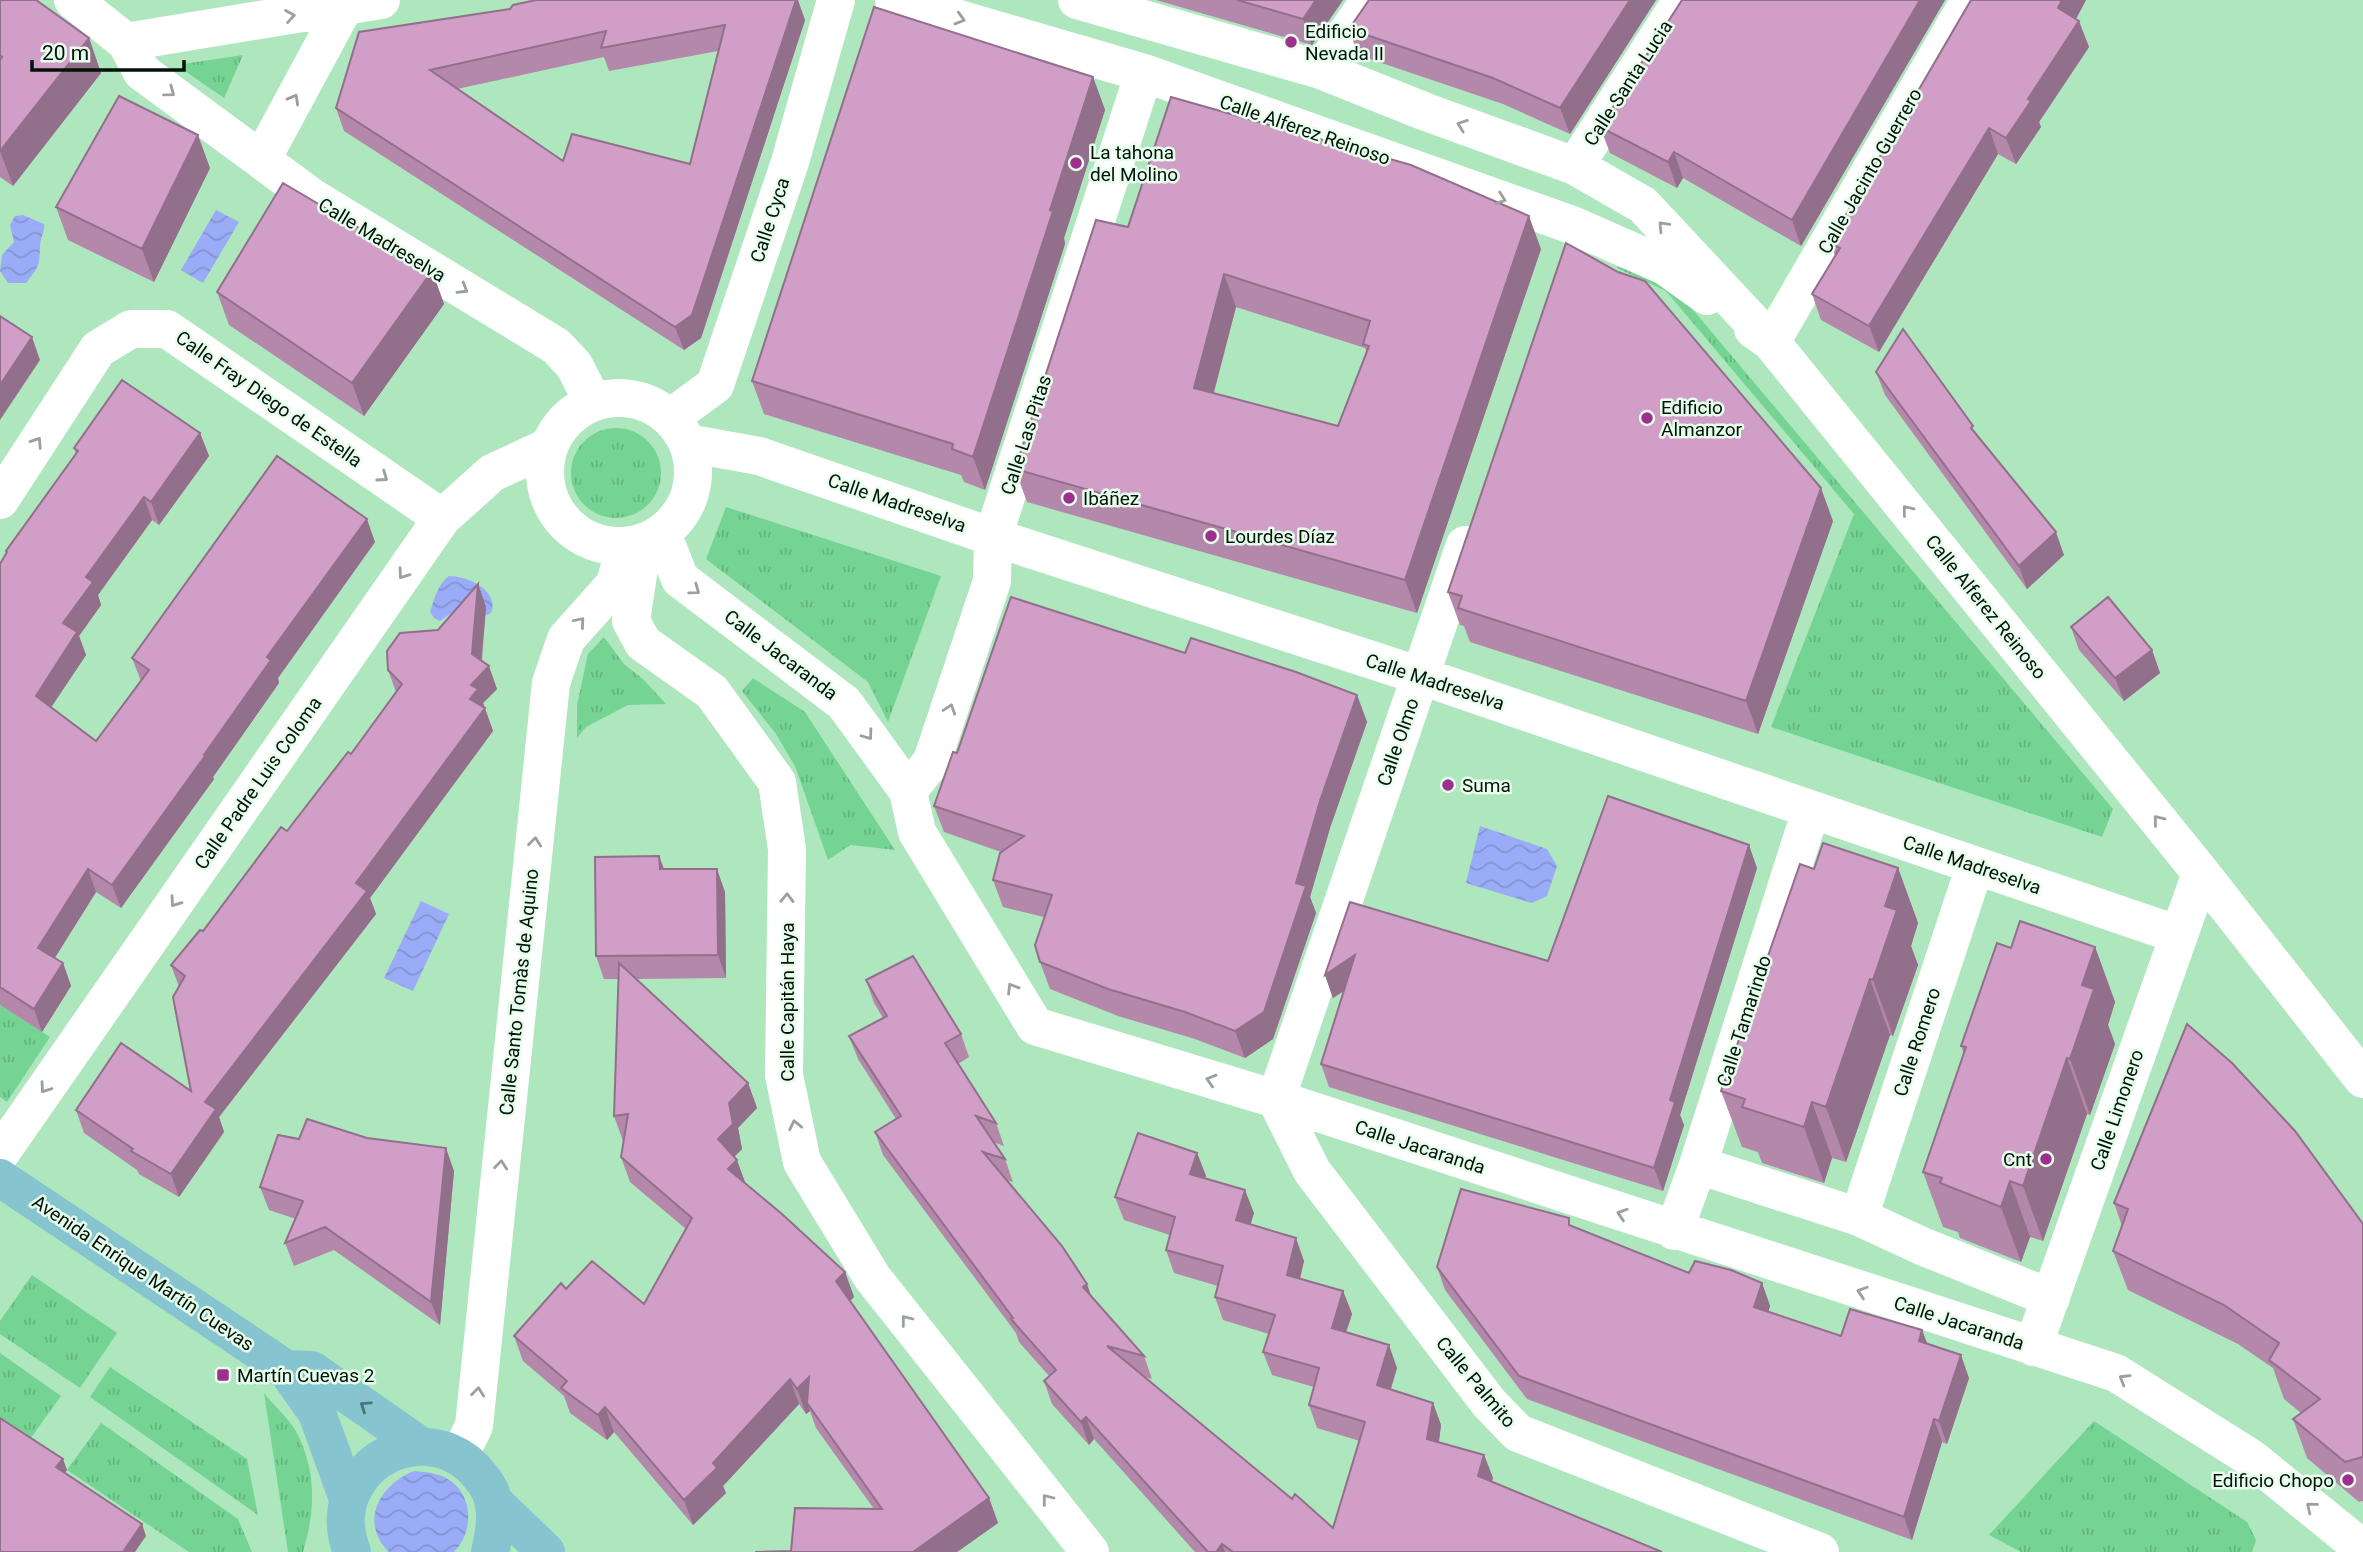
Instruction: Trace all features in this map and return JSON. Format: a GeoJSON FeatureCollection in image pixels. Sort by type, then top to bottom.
{"type":"FeatureCollection","features":[{"type":"Feature","properties":{"kind":"main road","name":"Avenida Enrique Martín Cuevas"},"geometry":{"type":"LineString","coordinates":[[0,1178],[286,1369],[317,1413],[348,1499]]}},
{"type":"Feature","properties":{"kind":"main road","name":"Avenida Enrique Martín Cuevas"},"geometry":{"type":"LineString","coordinates":[[286,1369],[312,1370],[421,1446]]}},
{"type":"Feature","properties":{"kind":"main road"},"geometry":{"type":"LineString","coordinates":[[350,1551],[344,1525],[348,1499],[359,1478],[376,1460],[397,1449],[421,1446],[441,1449],[460,1457],[475,1469],[487,1484],[494,1502],[496,1528],[490,1552]]}},
{"type":"Feature","properties":{"kind":"main road"},"geometry":{"type":"LineString","coordinates":[[494,1502],[546,1552]]}},
{"type":"Feature","properties":{"kind":"street"},"geometry":{"type":"LineString","coordinates":[[73,0],[126,42],[382,0]]}},
{"type":"Feature","properties":{"kind":"street","name":"Calle Cyca"},"geometry":{"type":"LineString","coordinates":[[679,430],[715,385],[790,162],[836,0]]}},
{"type":"Feature","properties":{"kind":"street","name":"Calle Alferez Reinoso"},"geometry":{"type":"LineString","coordinates":[[894,0],[1144,74],[1572,225],[1665,266],[1771,342]]}},
{"type":"Feature","properties":{"kind":"street","name":"Calle Alferez Reinoso"},"geometry":{"type":"LineString","coordinates":[[1077,0],[1168,13],[1575,166],[1643,205],[1771,342],[2201,873]]}},
{"type":"Feature","properties":{"kind":"street"},"geometry":{"type":"LineString","coordinates":[[1321,70],[1370,0]]}},
{"type":"Feature","properties":{"kind":"street","name":"Calle Santa Lucia"},"geometry":{"type":"LineString","coordinates":[[1575,166],[1682,0]]}},
{"type":"Feature","properties":{"kind":"street","name":"Calle Jacinto Guerrero"},"geometry":{"type":"LineString","coordinates":[[1771,342],[1970,0]]}},
{"type":"Feature","properties":{"kind":"street"},"geometry":{"type":"LineString","coordinates":[[262,159],[344,7]]}},
{"type":"Feature","properties":{"kind":"street","name":"Calle Madreselva"},"geometry":{"type":"LineString","coordinates":[[126,42],[142,72],[313,198],[556,346],[574,365],[593,402]]}},
{"type":"Feature","properties":{"kind":"street","name":"Calle Las Pitas"},"geometry":{"type":"LineString","coordinates":[[908,791],[932,761],[992,581],[993,537],[1144,74]]}},
{"type":"Feature","properties":{"kind":"street"},"geometry":{"type":"LineString","coordinates":[[1559,263],[1572,225]]}},
{"type":"Feature","properties":{"kind":"street","name":"Calle Fray Diego de Estella"},"geometry":{"type":"LineString","coordinates":[[0,499],[98,349],[131,329],[167,329],[442,518]]}},
{"type":"Feature","properties":{"kind":"street"},"geometry":{"type":"LineString","coordinates":[[614,397],[634,398],[654,406],[679,430],[694,467],[691,492],[680,515],[643,541],[600,544],[578,535],[559,518],[547,496],[544,472],[548,447],[558,428],[574,412],[593,402],[614,397]]}},
{"type":"Feature","properties":{"kind":"street","name":"Calle Madreselva"},"geometry":{"type":"LineString","coordinates":[[679,430],[993,537],[1421,676],[2179,935]]}},
{"type":"Feature","properties":{"kind":"street","name":"Calle Padre Luis Coloma"},"geometry":{"type":"LineString","coordinates":[[0,1154],[442,518],[492,473],[548,447]]}},
{"type":"Feature","properties":{"kind":"street","name":"Calle Olmo"},"geometry":{"type":"LineString","coordinates":[[1276,1099],[1477,508]]}},
{"type":"Feature","properties":{"kind":"street","name":"Calle Jacaranda"},"geometry":{"type":"LineString","coordinates":[[643,541],[680,579],[844,703],[908,791],[917,832],[1035,1026],[1276,1099],[2116,1373],[2251,1458],[2358,1548]]}},
{"type":"Feature","properties":{"kind":"street","name":"Calle Santo Tomàs de Aquino"},"geometry":{"type":"LineString","coordinates":[[460,1457],[474,1426],[551,683],[566,639],[615,584],[643,541]]}},
{"type":"Feature","properties":{"kind":"street","name":"Calle Capitán Haya"},"geometry":{"type":"LineString","coordinates":[[643,541],[631,621],[643,643],[712,692],[777,782],[787,849],[784,1074],[803,1162],[872,1277],[1090,1552]]}},
{"type":"Feature","properties":{"kind":"street","name":"Calle Tamarindo"},"geometry":{"type":"LineString","coordinates":[[1674,1231],[1698,1165],[1811,810]]}},
{"type":"Feature","properties":{"kind":"street","name":"Calle Romero"},"geometry":{"type":"LineString","coordinates":[[1859,1217],[1975,866]]}},
{"type":"Feature","properties":{"kind":"street"},"geometry":{"type":"LineString","coordinates":[[2201,873],[2363,1079]]}},
{"type":"Feature","properties":{"kind":"street","name":"Calle Limonero"},"geometry":{"type":"LineString","coordinates":[[2033,1347],[2201,873]]}},
{"type":"Feature","properties":{"kind":"street","name":"Calle Palmito"},"geometry":{"type":"LineString","coordinates":[[1276,1099],[1312,1171],[1489,1403],[1518,1433],[1820,1552]]}},
{"type":"Feature","properties":{"kind":"street"},"geometry":{"type":"LineString","coordinates":[[1698,1165],[1859,1217],[1924,1247],[2051,1298]]}},
{"type":"Feature","properties":{"kind":"green space"},"geometry":{"type":"Polygon","coordinates":[[[243,55],[224,98],[182,69],[183,64],[243,55]]]}},
{"type":"Feature","properties":{"kind":"green space"},"geometry":{"type":"Polygon","coordinates":[[[1619,261],[1673,286],[2113,809],[2102,837],[1771,727],[1854,514],[1666,291],[1617,268],[1619,261]]]}},
{"type":"Feature","properties":{"kind":"green space"},"geometry":{"type":"Polygon","coordinates":[[[616,428],[633,431],[648,441],[658,456],[661,473],[658,490],[648,505],[633,515],[616,518],[599,515],[584,505],[574,490],[571,473],[574,456],[584,441],[599,431],[616,428]]]}},
{"type":"Feature","properties":{"kind":"green space"},"geometry":{"type":"Polygon","coordinates":[[[726,507],[941,576],[888,722],[868,682],[706,559],[726,507]]]}},
{"type":"Feature","properties":{"kind":"green space"},"geometry":{"type":"Polygon","coordinates":[[[604,637],[624,664],[644,680],[666,704],[628,705],[586,727],[577,738],[577,705],[588,654],[604,637]]]}},
{"type":"Feature","properties":{"kind":"green space"},"geometry":{"type":"Polygon","coordinates":[[[753,678],[805,712],[895,850],[850,845],[828,860],[795,766],[776,734],[742,691],[753,678]]]}},
{"type":"Feature","properties":{"kind":"green space"},"geometry":{"type":"Polygon","coordinates":[[[0,1005],[50,1037],[7,1102],[0,1097],[0,1005]]]}},
{"type":"Feature","properties":{"kind":"green space"},"geometry":{"type":"Polygon","coordinates":[[[32,1275],[117,1333],[80,1388],[0,1334],[0,1321],[32,1275]]]}},
{"type":"Feature","properties":{"kind":"green space"},"geometry":{"type":"Polygon","coordinates":[[[0,1353],[61,1396],[20,1453],[0,1428],[0,1353]]]}},
{"type":"Feature","properties":{"kind":"green space"},"geometry":{"type":"Polygon","coordinates":[[[110,1367],[247,1459],[258,1515],[90,1397],[110,1367]]]}},
{"type":"Feature","properties":{"kind":"green space"},"geometry":{"type":"Polygon","coordinates":[[[264,1393],[295,1429],[308,1464],[312,1508],[303,1552],[288,1552],[264,1393]]]}},
{"type":"Feature","properties":{"kind":"green space"},"geometry":{"type":"Polygon","coordinates":[[[2094,1421],[2247,1522],[2256,1540],[2252,1552],[2021,1552],[1989,1535],[2094,1421]]]}},
{"type":"Feature","properties":{"kind":"green space"},"geometry":{"type":"Polygon","coordinates":[[[101,1423],[238,1519],[252,1552],[189,1552],[67,1470],[101,1423]]]}},
{"type":"Feature","properties":{"kind":"water"},"geometry":{"type":"Polygon","coordinates":[[[216,210],[239,222],[203,283],[181,270],[216,210]]]}},
{"type":"Feature","properties":{"kind":"water"},"geometry":{"type":"Polygon","coordinates":[[[23,215],[44,224],[39,263],[26,283],[8,283],[0,271],[2,255],[14,242],[10,225],[15,216],[23,215]]]}},
{"type":"Feature","properties":{"kind":"water"},"geometry":{"type":"Polygon","coordinates":[[[449,576],[473,582],[486,591],[493,605],[491,613],[484,616],[459,608],[440,621],[434,618],[430,612],[435,597],[449,576]]]}},
{"type":"Feature","properties":{"kind":"water"},"geometry":{"type":"Polygon","coordinates":[[[1480,826],[1547,849],[1557,866],[1547,896],[1532,903],[1466,883],[1480,826]]]}},
{"type":"Feature","properties":{"kind":"water"},"geometry":{"type":"Polygon","coordinates":[[[421,901],[449,914],[413,991],[384,978],[421,901]]]}},
{"type":"Feature","properties":{"kind":"water"},"geometry":{"type":"Polygon","coordinates":[[[414,1471],[442,1476],[460,1490],[465,1500],[468,1511],[466,1533],[454,1552],[389,1552],[380,1540],[375,1529],[377,1506],[391,1485],[414,1471]]]}},
{"type":"Feature","properties":{"kind":"building"},"geometry":{"type":"Polygon","coordinates":[[[0,0],[36,0],[89,38],[0,151],[2,57],[0,0]]]}},
{"type":"Feature","properties":{"kind":"building"},"geometry":{"type":"Polygon","coordinates":[[[536,0],[796,0],[692,315],[675,327],[336,108],[359,32],[510,9],[513,5],[536,0]],[[725,25],[601,48],[606,31],[430,70],[563,161],[572,134],[690,164],[725,25]]]}},
{"type":"Feature","properties":{"kind":"building"},"geometry":{"type":"Polygon","coordinates":[[[1237,0],[1316,0],[1303,19],[1237,0]]]}},
{"type":"Feature","properties":{"kind":"building"},"geometry":{"type":"Polygon","coordinates":[[[1369,0],[1630,0],[1560,108],[1493,78],[1349,29],[1369,0]]]}},
{"type":"Feature","properties":{"kind":"building"},"geometry":{"type":"Polygon","coordinates":[[[1682,0],[1920,0],[1792,220],[1674,152],[1668,162],[1600,127],[1682,0]]]}},
{"type":"Feature","properties":{"kind":"building"},"geometry":{"type":"Polygon","coordinates":[[[1971,0],[2062,0],[2058,8],[2079,21],[2006,138],[1989,128],[1869,326],[1812,294],[1840,248],[1830,242],[1971,0]]]}},
{"type":"Feature","properties":{"kind":"building"},"geometry":{"type":"Polygon","coordinates":[[[874,7],[1093,77],[1050,210],[1053,211],[973,457],[952,449],[953,444],[752,381],[874,7]]]}},
{"type":"Feature","properties":{"kind":"building"},"geometry":{"type":"Polygon","coordinates":[[[119,96],[198,135],[142,249],[56,207],[119,96]]]}},
{"type":"Feature","properties":{"kind":"building"},"geometry":{"type":"Polygon","coordinates":[[[1171,97],[1411,165],[1529,216],[1405,580],[1015,469],[1096,220],[1128,227],[1171,97]],[[1224,274],[1194,388],[1338,426],[1369,346],[1363,344],[1370,321],[1224,274]]]}},
{"type":"Feature","properties":{"kind":"building"},"geometry":{"type":"Polygon","coordinates":[[[283,183],[432,271],[352,383],[217,292],[283,183]]]}},
{"type":"Feature","properties":{"kind":"building","name":"Edificio Almanzor"},"geometry":{"type":"Polygon","coordinates":[[[1566,243],[1618,272],[1645,281],[1821,488],[1746,701],[1458,608],[1462,596],[1448,592],[1566,243]]]}},
{"type":"Feature","properties":{"kind":"building"},"geometry":{"type":"Polygon","coordinates":[[[0,316],[32,337],[0,385],[0,316]]]}},
{"type":"Feature","properties":{"kind":"building"},"geometry":{"type":"Polygon","coordinates":[[[1903,329],[1973,426],[1971,428],[2056,532],[2019,566],[1876,372],[1903,329]]]}},
{"type":"Feature","properties":{"kind":"building"},"geometry":{"type":"Polygon","coordinates":[[[122,380],[200,433],[151,502],[144,497],[86,577],[93,582],[63,623],[77,632],[36,696],[96,741],[149,670],[132,658],[277,456],[367,519],[267,657],[271,660],[112,885],[88,869],[38,948],[63,963],[34,1009],[0,987],[0,564],[6,551],[78,451],[74,448],[122,380]]]}},
{"type":"Feature","properties":{"kind":"building"},"geometry":{"type":"Polygon","coordinates":[[[478,584],[472,654],[489,666],[471,685],[478,689],[470,699],[485,708],[356,883],[367,891],[205,1102],[216,1109],[171,1174],[131,1151],[133,1149],[76,1110],[121,1043],[191,1091],[173,997],[185,976],[171,965],[200,930],[203,931],[281,827],[287,831],[348,752],[351,754],[402,684],[388,670],[387,651],[400,633],[438,630],[478,584]]]}},
{"type":"Feature","properties":{"kind":"building"},"geometry":{"type":"Polygon","coordinates":[[[1011,597],[1185,653],[1191,638],[1357,695],[1320,801],[1296,883],[1306,886],[1264,1012],[1235,1031],[1185,1012],[1108,989],[1040,962],[1035,945],[1052,895],[993,880],[1000,853],[1024,836],[934,806],[953,752],[957,753],[1011,597]]]}},
{"type":"Feature","properties":{"kind":"building"},"geometry":{"type":"Polygon","coordinates":[[[2108,597],[2152,650],[2115,678],[2071,627],[2108,597]]]}},
{"type":"Feature","properties":{"kind":"building"},"geometry":{"type":"Polygon","coordinates":[[[1608,796],[1749,845],[1670,1100],[1675,1102],[1654,1168],[1321,1064],[1355,955],[1325,975],[1350,902],[1548,961],[1608,796]]]}},
{"type":"Feature","properties":{"kind":"building"},"geometry":{"type":"Polygon","coordinates":[[[1823,843],[1898,868],[1885,906],[1897,910],[1826,1107],[1812,1102],[1804,1127],[1742,1107],[1745,1099],[1721,1091],[1800,864],[1814,869],[1823,843]]]}},
{"type":"Feature","properties":{"kind":"building"},"geometry":{"type":"Polygon","coordinates":[[[659,856],[660,869],[717,869],[718,955],[596,956],[595,857],[659,856]]]}},
{"type":"Feature","properties":{"kind":"building"},"geometry":{"type":"Polygon","coordinates":[[[2020,921],[2095,947],[2082,985],[2094,989],[2023,1186],[2010,1181],[2001,1207],[1940,1183],[1942,1178],[1923,1172],[1966,1047],[1961,1046],[1997,943],[2011,948],[2020,921]]]}},
{"type":"Feature","properties":{"kind":"building"},"geometry":{"type":"Polygon","coordinates":[[[913,956],[961,1034],[945,1043],[996,1123],[976,1116],[1005,1159],[983,1152],[1062,1246],[1087,1284],[1083,1287],[1144,1356],[1107,1346],[1292,1499],[1295,1494],[1333,1528],[1365,1422],[1309,1405],[1319,1368],[1263,1352],[1275,1315],[1215,1297],[1223,1266],[1166,1250],[1175,1217],[1115,1197],[1138,1133],[1197,1153],[1190,1174],[1245,1190],[1236,1220],[1296,1238],[1287,1275],[1343,1291],[1332,1328],[1389,1345],[1377,1385],[1433,1403],[1427,1439],[1484,1455],[1478,1476],[1662,1552],[1233,1552],[1222,1544],[1216,1552],[1208,1552],[1086,1417],[1081,1422],[1044,1381],[1056,1370],[1011,1319],[1013,1318],[875,1132],[901,1116],[849,1036],[887,1016],[866,980],[913,956]]]}},
{"type":"Feature","properties":{"kind":"building"},"geometry":{"type":"Polygon","coordinates":[[[619,963],[748,1083],[729,1103],[733,1124],[718,1139],[737,1160],[728,1169],[845,1272],[836,1281],[989,1498],[913,1552],[755,1552],[791,1551],[795,1508],[882,1509],[807,1403],[809,1377],[797,1389],[790,1379],[713,1463],[717,1468],[684,1500],[605,1407],[598,1415],[561,1388],[567,1381],[514,1336],[561,1283],[566,1289],[592,1261],[644,1304],[692,1218],[621,1157],[628,1114],[614,1116],[619,963]]]}},
{"type":"Feature","properties":{"kind":"building"},"geometry":{"type":"Polygon","coordinates":[[[2187,1024],[2232,1063],[2295,1131],[2363,1224],[2363,1457],[2345,1462],[2293,1419],[2320,1399],[2269,1360],[2279,1343],[2224,1305],[2113,1251],[2128,1209],[2114,1203],[2187,1024]]]}},
{"type":"Feature","properties":{"kind":"building"},"geometry":{"type":"Polygon","coordinates":[[[307,1119],[367,1138],[446,1148],[431,1302],[325,1227],[285,1243],[303,1201],[260,1187],[278,1135],[299,1139],[307,1119]]]}},
{"type":"Feature","properties":{"kind":"building"},"geometry":{"type":"Polygon","coordinates":[[[1461,1189],[1569,1218],[1569,1225],[1689,1273],[1695,1261],[1731,1270],[1762,1283],[1754,1307],[1841,1336],[1850,1309],[1922,1330],[1919,1341],[1961,1355],[1939,1421],[1934,1419],[1904,1517],[1519,1376],[1437,1267],[1461,1189]]]}},
{"type":"Feature","properties":{"kind":"building"},"geometry":{"type":"Polygon","coordinates":[[[0,1418],[63,1459],[56,1467],[142,1524],[123,1552],[0,1552],[0,1418]]]}},
{"type":"Feature","properties":{"kind":"place","name":"Edificio Nevada II"},"geometry":{"type":"Point","coordinates":[1291,42]}},
{"type":"Feature","properties":{"kind":"place","name":"La tahona del Molino"},"geometry":{"type":"Point","coordinates":[1076,163]}},
{"type":"Feature","properties":{"kind":"place","name":"Edificio Almanzor"},"geometry":{"type":"Point","coordinates":[1647,418]}},
{"type":"Feature","properties":{"kind":"place","name":"Ibáñez"},"geometry":{"type":"Point","coordinates":[1069,498]}},
{"type":"Feature","properties":{"kind":"place","name":"Lourdes Díaz"},"geometry":{"type":"Point","coordinates":[1211,536]}},
{"type":"Feature","properties":{"kind":"place","name":"Suma"},"geometry":{"type":"Point","coordinates":[1448,785]}},
{"type":"Feature","properties":{"kind":"place","name":"Cnt"},"geometry":{"type":"Point","coordinates":[2046,1159]}},
{"type":"Feature","properties":{"kind":"place","name":"Martín Cuevas 2"},"geometry":{"type":"Point","coordinates":[223,1375]}},
{"type":"Feature","properties":{"kind":"place","name":"Edificio Chopo"},"geometry":{"type":"Point","coordinates":[2348,1480]}}]}
